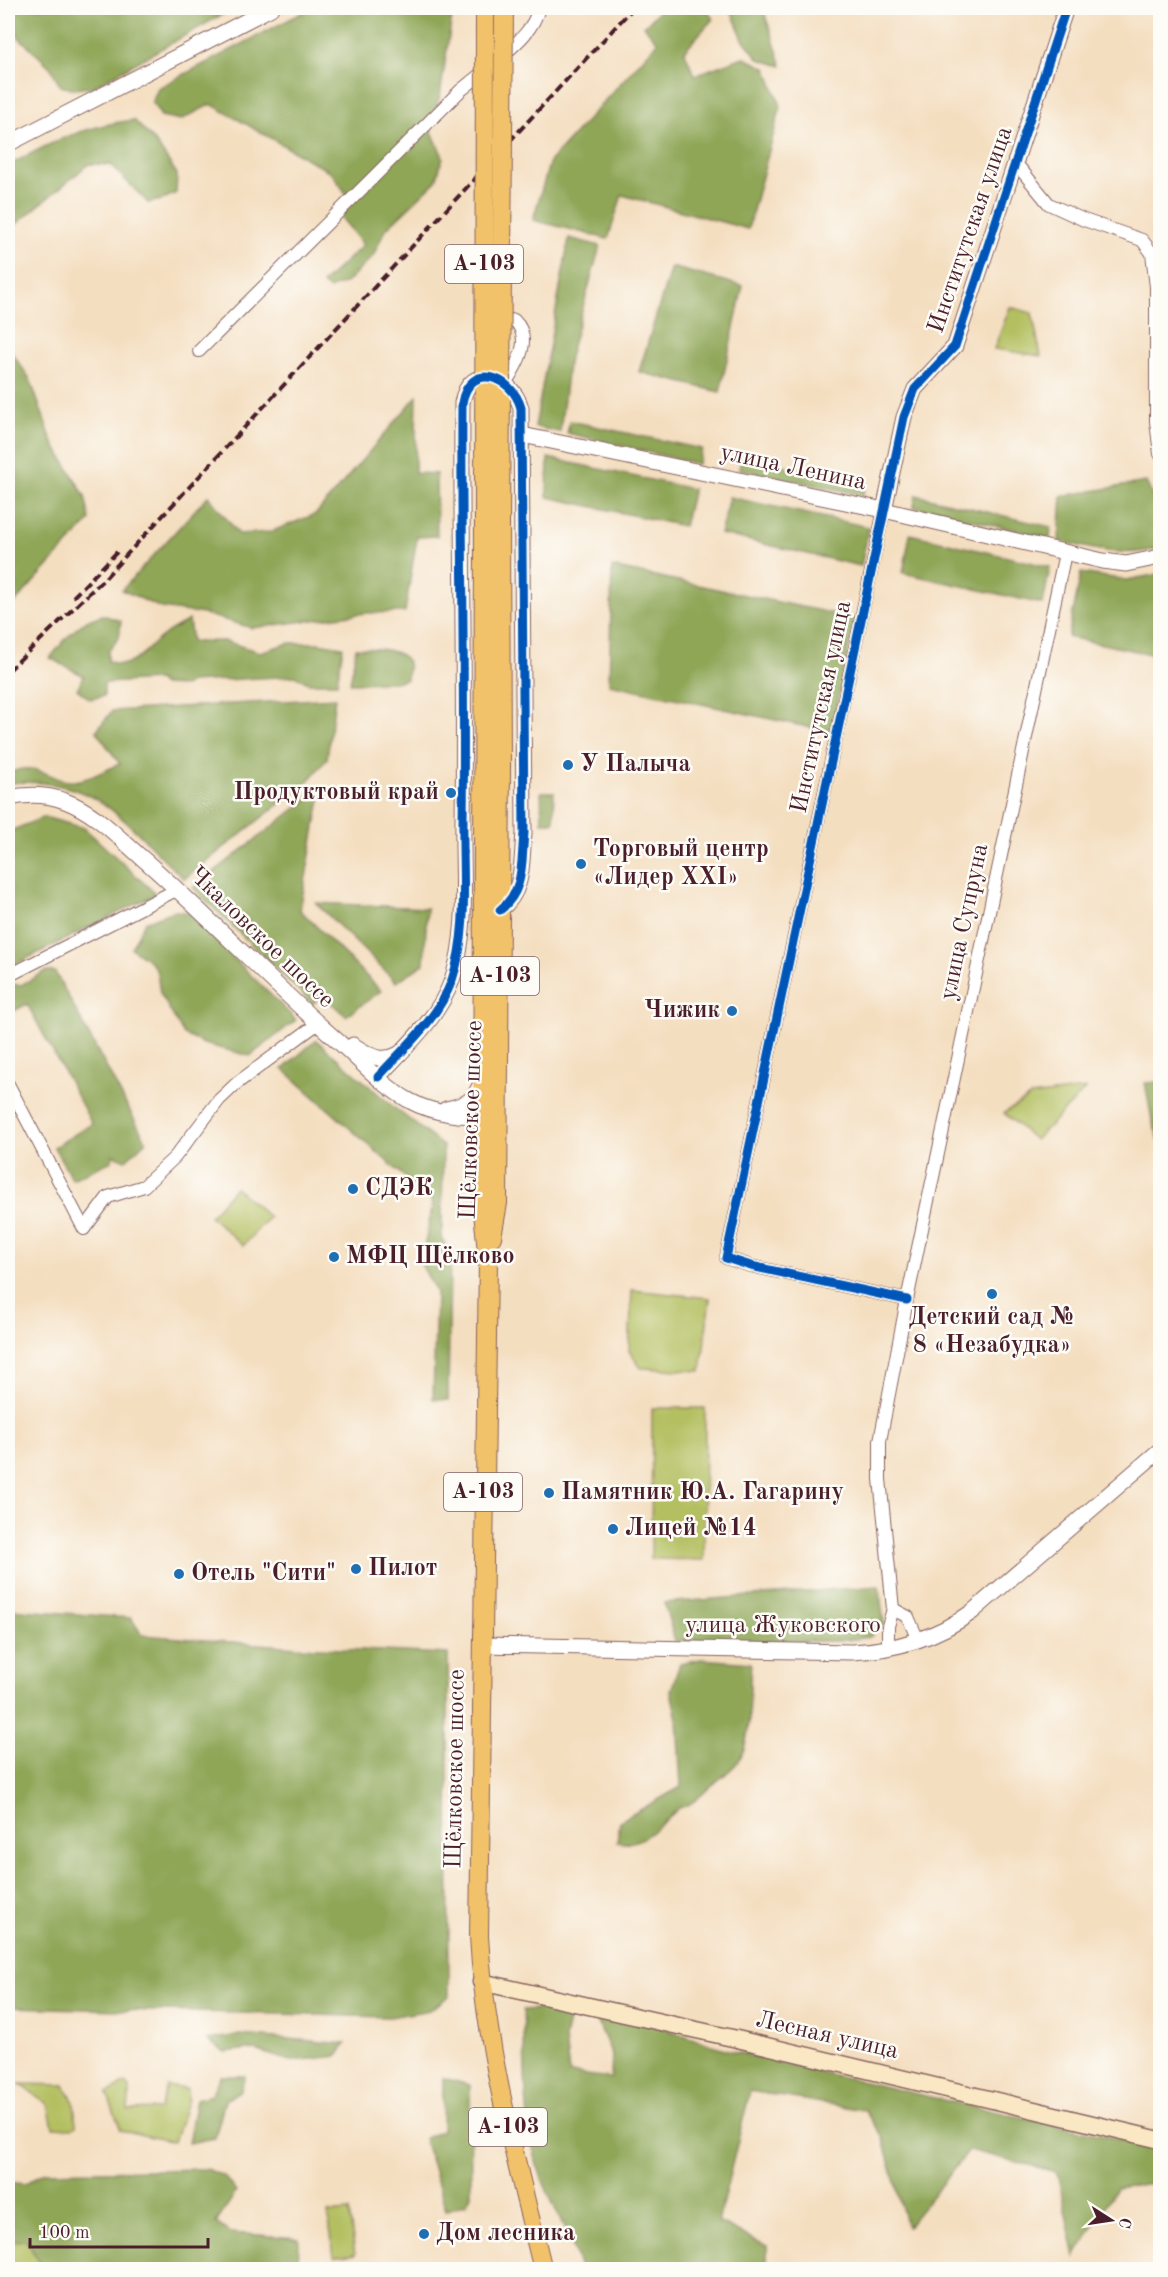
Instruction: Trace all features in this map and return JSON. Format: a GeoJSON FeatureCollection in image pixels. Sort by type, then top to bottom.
{"type":"FeatureCollection","features":[{"type":"Feature","properties":{"kind":"main road","name":"Щёлковское шоссе"},"geometry":{"type":"LineString","coordinates":[[485,8],[500,910],[491,1111],[498,1203],[488,1261]]}},
{"type":"Feature","properties":{"kind":"main road","name":"Щёлковское шоссе"},"geometry":{"type":"LineString","coordinates":[[504,8],[492,520],[483,1076],[491,1111],[483,1155],[482,1203],[488,1261],[479,1936],[481,1982],[500,2092],[543,2270]]}},
{"type":"Feature","properties":{"kind":"main road","name":"Лесная улица"},"geometry":{"type":"LineString","coordinates":[[481,1982],[736,2039],[1161,2140]]}},
{"type":"Feature","properties":{"kind":"street"},"geometry":{"type":"LineString","coordinates":[[8,144],[271,8]]}},
{"type":"Feature","properties":{"kind":"street"},"geometry":{"type":"LineString","coordinates":[[200,351],[460,91],[522,39],[539,8]]}},
{"type":"Feature","properties":{"kind":"street","name":"Институтская улица"},"geometry":{"type":"LineString","coordinates":[[907,1300],[751,1266],[726,1258],[904,417],[915,389],[955,346],[1066,8]]}},
{"type":"Feature","properties":{"kind":"street"},"geometry":{"type":"LineString","coordinates":[[1014,161],[1049,204],[1084,220],[1142,240],[1152,253],[1156,287],[1154,314],[1156,421],[1161,454]]}},
{"type":"Feature","properties":{"kind":"street"},"geometry":{"type":"LineString","coordinates":[[500,910],[514,899],[519,887],[524,833],[522,408],[518,397],[506,382],[517,364],[524,342],[522,333],[514,320]]}},
{"type":"Feature","properties":{"kind":"street","name":"А-103"},"geometry":{"type":"LineString","coordinates":[[378,1077],[426,1025],[443,1000],[458,954],[462,912],[464,760],[462,403],[466,387],[471,381],[492,378],[506,382]]}},
{"type":"Feature","properties":{"kind":"street","name":"улица Ленина"},"geometry":{"type":"LineString","coordinates":[[522,435],[884,510],[1065,553],[1126,564],[1161,557]]}},
{"type":"Feature","properties":{"kind":"street","name":"улица Супруна"},"geometry":{"type":"LineString","coordinates":[[907,1300],[1065,553]]}},
{"type":"Feature","properties":{"kind":"street","name":"Чкаловское шоссе"},"geometry":{"type":"LineString","coordinates":[[8,798],[30,795],[46,796],[64,800],[84,810],[178,889],[317,1024],[402,1096],[444,1112],[491,1111]]}},
{"type":"Feature","properties":{"kind":"street"},"geometry":{"type":"LineString","coordinates":[[8,976],[178,889]]}},
{"type":"Feature","properties":{"kind":"street"},"geometry":{"type":"LineString","coordinates":[[8,1084],[84,1229],[108,1197],[144,1186],[175,1157],[219,1100],[237,1083],[317,1024],[380,1060],[396,1057],[395,1085],[402,1096]]}},
{"type":"Feature","properties":{"kind":"street"},"geometry":{"type":"LineString","coordinates":[[444,1112],[471,1101],[477,1095],[483,1076]]}},
{"type":"Feature","properties":{"kind":"street"},"geometry":{"type":"LineString","coordinates":[[444,1112],[466,1122],[483,1155]]}},
{"type":"Feature","properties":{"kind":"street"},"geometry":{"type":"LineString","coordinates":[[888,1649],[888,1626],[893,1609],[880,1479],[880,1441],[907,1300]]}},
{"type":"Feature","properties":{"kind":"street","name":"улица Жуковского"},"geometry":{"type":"LineString","coordinates":[[482,1645],[852,1652],[888,1649],[918,1640],[956,1624],[1161,1450]]}},
{"type":"Feature","properties":{"kind":"street"},"geometry":{"type":"LineString","coordinates":[[893,1609],[908,1617],[918,1640]]}},
{"type":"Feature","properties":{"kind":"green space"},"geometry":{"type":"Polygon","coordinates":[[[8,8],[234,8],[93,87],[74,89],[60,86],[51,68],[8,27],[8,8]]]}},
{"type":"Feature","properties":{"kind":"green space"},"geometry":{"type":"Polygon","coordinates":[[[311,8],[465,8],[452,16],[440,96],[429,125],[443,157],[436,181],[385,230],[373,256],[347,282],[329,289],[322,284],[363,245],[336,211],[349,198],[332,173],[211,104],[181,120],[161,116],[152,102],[158,88],[311,8]]]}},
{"type":"Feature","properties":{"kind":"green space"},"geometry":{"type":"Polygon","coordinates":[[[662,8],[706,8],[713,19],[684,51],[695,75],[743,57],[766,68],[781,106],[748,229],[622,195],[608,239],[533,220],[550,161],[658,42],[644,26],[662,8]]]}},
{"type":"Feature","properties":{"kind":"green space"},"geometry":{"type":"Polygon","coordinates":[[[730,8],[763,8],[782,66],[759,59],[743,39],[730,8]]]}},
{"type":"Feature","properties":{"kind":"green space"},"geometry":{"type":"Polygon","coordinates":[[[134,120],[156,143],[177,174],[176,193],[148,203],[111,165],[89,164],[8,231],[8,166],[68,136],[99,126],[134,120]]]}},
{"type":"Feature","properties":{"kind":"green space"},"geometry":{"type":"Polygon","coordinates":[[[569,238],[600,246],[569,357],[560,432],[535,427],[569,238]]]}},
{"type":"Feature","properties":{"kind":"green space"},"geometry":{"type":"Polygon","coordinates":[[[671,267],[743,286],[720,392],[639,372],[671,267]]]}},
{"type":"Feature","properties":{"kind":"green space"},"geometry":{"type":"Polygon","coordinates":[[[1010,307],[1032,313],[1041,356],[994,349],[1010,307]]]}},
{"type":"Feature","properties":{"kind":"green space"},"geometry":{"type":"Polygon","coordinates":[[[8,347],[30,379],[52,441],[85,496],[90,520],[10,608],[8,347]]]}},
{"type":"Feature","properties":{"kind":"green space"},"geometry":{"type":"Polygon","coordinates":[[[417,396],[415,473],[436,474],[437,536],[417,537],[405,612],[366,613],[252,628],[204,614],[161,608],[122,590],[208,496],[239,534],[270,532],[316,514],[417,396]]]}},
{"type":"Feature","properties":{"kind":"green space"},"geometry":{"type":"Polygon","coordinates":[[[570,421],[702,449],[698,464],[567,433],[570,421]]]}},
{"type":"Feature","properties":{"kind":"green space"},"geometry":{"type":"Polygon","coordinates":[[[742,456],[866,483],[863,495],[739,469],[742,456]]]}},
{"type":"Feature","properties":{"kind":"green space"},"geometry":{"type":"Polygon","coordinates":[[[548,458],[693,489],[684,526],[547,497],[548,458]]]}},
{"type":"Feature","properties":{"kind":"green space"},"geometry":{"type":"Polygon","coordinates":[[[1146,482],[1158,508],[1160,548],[1122,552],[1059,541],[1062,496],[1146,482]]]}},
{"type":"Feature","properties":{"kind":"green space"},"geometry":{"type":"Polygon","coordinates":[[[916,495],[1051,527],[1050,538],[914,507],[916,495]]]}},
{"type":"Feature","properties":{"kind":"green space"},"geometry":{"type":"Polygon","coordinates":[[[729,497],[869,527],[861,566],[720,534],[729,497]]]}},
{"type":"Feature","properties":{"kind":"green space"},"geometry":{"type":"Polygon","coordinates":[[[910,534],[1050,567],[1043,604],[903,573],[910,534]]]}},
{"type":"Feature","properties":{"kind":"green space"},"geometry":{"type":"Polygon","coordinates":[[[612,567],[855,618],[831,732],[609,684],[612,567]]]}},
{"type":"Feature","properties":{"kind":"green space"},"geometry":{"type":"Polygon","coordinates":[[[1081,573],[1126,580],[1160,574],[1160,656],[1068,637],[1081,573]]]}},
{"type":"Feature","properties":{"kind":"green space"},"geometry":{"type":"Polygon","coordinates":[[[103,615],[121,621],[119,638],[108,651],[108,661],[117,664],[125,664],[139,657],[157,640],[189,620],[192,642],[224,641],[260,652],[289,643],[318,643],[343,647],[337,683],[308,683],[296,676],[190,682],[185,686],[163,685],[158,680],[104,683],[104,696],[90,699],[77,689],[84,676],[50,658],[67,637],[80,626],[103,615]]]}},
{"type":"Feature","properties":{"kind":"green space"},"geometry":{"type":"Polygon","coordinates":[[[356,648],[391,651],[403,656],[409,666],[407,679],[395,682],[350,683],[356,648]]]}},
{"type":"Feature","properties":{"kind":"green space"},"geometry":{"type":"Polygon","coordinates":[[[335,698],[327,759],[307,782],[184,879],[126,821],[87,795],[65,787],[39,782],[8,783],[8,774],[18,770],[36,770],[59,779],[75,781],[120,764],[96,731],[112,711],[335,698]]]}},
{"type":"Feature","properties":{"kind":"green space"},"geometry":{"type":"Polygon","coordinates":[[[322,788],[300,910],[381,991],[346,1016],[322,995],[313,1004],[193,888],[322,788]]]}},
{"type":"Feature","properties":{"kind":"green space"},"geometry":{"type":"Polygon","coordinates":[[[541,792],[554,792],[554,822],[542,822],[541,792]]]}},
{"type":"Feature","properties":{"kind":"green space"},"geometry":{"type":"Polygon","coordinates":[[[44,817],[84,828],[156,894],[8,968],[8,832],[44,817]]]}},
{"type":"Feature","properties":{"kind":"green space"},"geometry":{"type":"Polygon","coordinates":[[[316,903],[427,908],[424,964],[396,982],[316,903]]]}},
{"type":"Feature","properties":{"kind":"green space"},"geometry":{"type":"Polygon","coordinates":[[[173,911],[187,912],[296,1020],[250,1056],[204,1044],[184,1035],[160,993],[157,972],[151,962],[131,948],[145,922],[173,911]]]}},
{"type":"Feature","properties":{"kind":"green space"},"geometry":{"type":"Polygon","coordinates":[[[46,971],[55,972],[146,1141],[126,1160],[113,1155],[112,1161],[72,1179],[54,1147],[92,1124],[27,1004],[8,1014],[8,984],[21,985],[46,971]]]}},
{"type":"Feature","properties":{"kind":"green space"},"geometry":{"type":"Polygon","coordinates":[[[316,1040],[443,1146],[442,1237],[450,1256],[448,1400],[433,1399],[436,1292],[421,1264],[433,1202],[283,1069],[316,1040]]]}},
{"type":"Feature","properties":{"kind":"green space"},"geometry":{"type":"Polygon","coordinates":[[[1160,1082],[1160,1143],[1152,1120],[1145,1083],[1160,1082]]]}},
{"type":"Feature","properties":{"kind":"green space"},"geometry":{"type":"Polygon","coordinates":[[[1086,1089],[1035,1140],[1004,1113],[1031,1096],[1086,1089]]]}},
{"type":"Feature","properties":{"kind":"green space"},"geometry":{"type":"Polygon","coordinates":[[[235,1187],[269,1217],[243,1246],[210,1216],[235,1187]]]}},
{"type":"Feature","properties":{"kind":"green space"},"geometry":{"type":"Polygon","coordinates":[[[632,1290],[710,1298],[701,1371],[641,1368],[629,1351],[632,1290]]]}},
{"type":"Feature","properties":{"kind":"green space"},"geometry":{"type":"Polygon","coordinates":[[[652,1408],[705,1408],[704,1560],[651,1559],[652,1408]]]}},
{"type":"Feature","properties":{"kind":"green space"},"geometry":{"type":"Polygon","coordinates":[[[879,1586],[884,1624],[869,1637],[839,1641],[675,1641],[664,1603],[879,1586]]]}},
{"type":"Feature","properties":{"kind":"green space"},"geometry":{"type":"Polygon","coordinates":[[[8,1609],[131,1618],[142,1635],[297,1647],[448,1654],[449,1996],[430,2010],[390,2017],[8,2007],[8,1609]]]}},
{"type":"Feature","properties":{"kind":"green space"},"geometry":{"type":"Polygon","coordinates":[[[701,1659],[751,1663],[748,1729],[742,1754],[734,1766],[699,1797],[679,1808],[651,1833],[634,1842],[617,1842],[620,1821],[681,1787],[677,1719],[671,1691],[680,1663],[701,1659]]]}},
{"type":"Feature","properties":{"kind":"green space"},"geometry":{"type":"Polygon","coordinates":[[[572,2007],[565,2038],[569,2073],[611,2078],[612,2055],[596,2018],[627,2019],[664,2028],[733,2051],[1160,2148],[1160,2182],[1116,2188],[1075,2257],[1057,2172],[969,2150],[907,2227],[882,2135],[864,2110],[750,2091],[718,2222],[767,2246],[767,2269],[580,2269],[572,2245],[541,2176],[535,2156],[526,2094],[523,2010],[572,2007]]]}},
{"type":"Feature","properties":{"kind":"green space"},"geometry":{"type":"Polygon","coordinates":[[[240,2035],[346,2044],[338,2056],[292,2061],[250,2049],[224,2052],[207,2040],[240,2035]]]}},
{"type":"Feature","properties":{"kind":"green space"},"geometry":{"type":"Polygon","coordinates":[[[220,2076],[245,2076],[241,2090],[225,2100],[215,2138],[188,2143],[196,2099],[211,2095],[220,2076]]]}},
{"type":"Feature","properties":{"kind":"green space"},"geometry":{"type":"Polygon","coordinates":[[[443,2078],[470,2085],[471,2195],[466,2204],[446,2210],[424,2139],[442,2130],[443,2078]]]}},
{"type":"Feature","properties":{"kind":"green space"},"geometry":{"type":"Polygon","coordinates":[[[126,2083],[130,2087],[128,2110],[160,2109],[167,2086],[187,2089],[188,2099],[174,2142],[121,2130],[107,2093],[126,2083]]]}},
{"type":"Feature","properties":{"kind":"green space"},"geometry":{"type":"Polygon","coordinates":[[[20,2084],[64,2085],[74,2102],[76,2125],[72,2128],[53,2127],[48,2104],[20,2084]]]}},
{"type":"Feature","properties":{"kind":"green space"},"geometry":{"type":"Polygon","coordinates":[[[206,2169],[224,2176],[236,2192],[216,2223],[231,2233],[299,2238],[298,2269],[44,2269],[26,2240],[8,2241],[8,2182],[25,2184],[44,2172],[206,2169]]]}},
{"type":"Feature","properties":{"kind":"green space"},"geometry":{"type":"Polygon","coordinates":[[[349,2211],[355,2254],[334,2257],[328,2213],[349,2211]]]}},
{"type":"Feature","properties":{"kind":"green space"},"geometry":{"type":"Polygon","coordinates":[[[26,2240],[44,2269],[8,2269],[8,2241],[26,2240]]]}},
{"type":"Feature","properties":{"kind":"railway"},"geometry":{"type":"LineString","coordinates":[[8,671],[105,578],[633,8]]}},
{"type":"Feature","properties":{"kind":"railway"},"geometry":{"type":"LineString","coordinates":[[73,597],[117,552]]}},
{"type":"Feature","properties":{"kind":"cycle path"},"geometry":{"type":"LineString","coordinates":[[907,1300],[751,1266],[726,1258],[904,417],[915,389],[955,346],[1066,8]]}},
{"type":"Feature","properties":{"kind":"cycle path"},"geometry":{"type":"LineString","coordinates":[[378,1077],[430,1020],[446,994],[452,980],[461,942],[464,881],[462,403],[466,390],[473,381],[481,377],[491,377],[509,387],[521,408],[524,833],[518,885],[514,894],[500,910]]}},
{"type":"Feature","properties":{"kind":"place","name":"У Палыча"},"geometry":{"type":"Point","coordinates":[568,765]}},
{"type":"Feature","properties":{"kind":"place","name":"Продуктовый край"},"geometry":{"type":"Point","coordinates":[451,793]}},
{"type":"Feature","properties":{"kind":"place","name":"Торговый центр «Лидер XXI»"},"geometry":{"type":"Point","coordinates":[581,864]}},
{"type":"Feature","properties":{"kind":"place","name":"Чижик"},"geometry":{"type":"Point","coordinates":[732,1011]}},
{"type":"Feature","properties":{"kind":"place","name":"СДЭК"},"geometry":{"type":"Point","coordinates":[353,1189]}},
{"type":"Feature","properties":{"kind":"place","name":"МФЦ Щёлково"},"geometry":{"type":"Point","coordinates":[334,1257]}},
{"type":"Feature","properties":{"kind":"place","name":"Детский сад № 8 «Незабудка»"},"geometry":{"type":"Point","coordinates":[992,1294]}},
{"type":"Feature","properties":{"kind":"place","name":"Памятник Ю.А. Гагарину"},"geometry":{"type":"Point","coordinates":[549,1493]}},
{"type":"Feature","properties":{"kind":"place","name":"Лицей №14"},"geometry":{"type":"Point","coordinates":[613,1529]}},
{"type":"Feature","properties":{"kind":"place","name":"Пилот"},"geometry":{"type":"Point","coordinates":[356,1569]}},
{"type":"Feature","properties":{"kind":"place","name":"Отель \"Сити\""},"geometry":{"type":"Point","coordinates":[179,1574]}},
{"type":"Feature","properties":{"kind":"place","name":"Дом лесника"},"geometry":{"type":"Point","coordinates":[424,2234]}}]}
